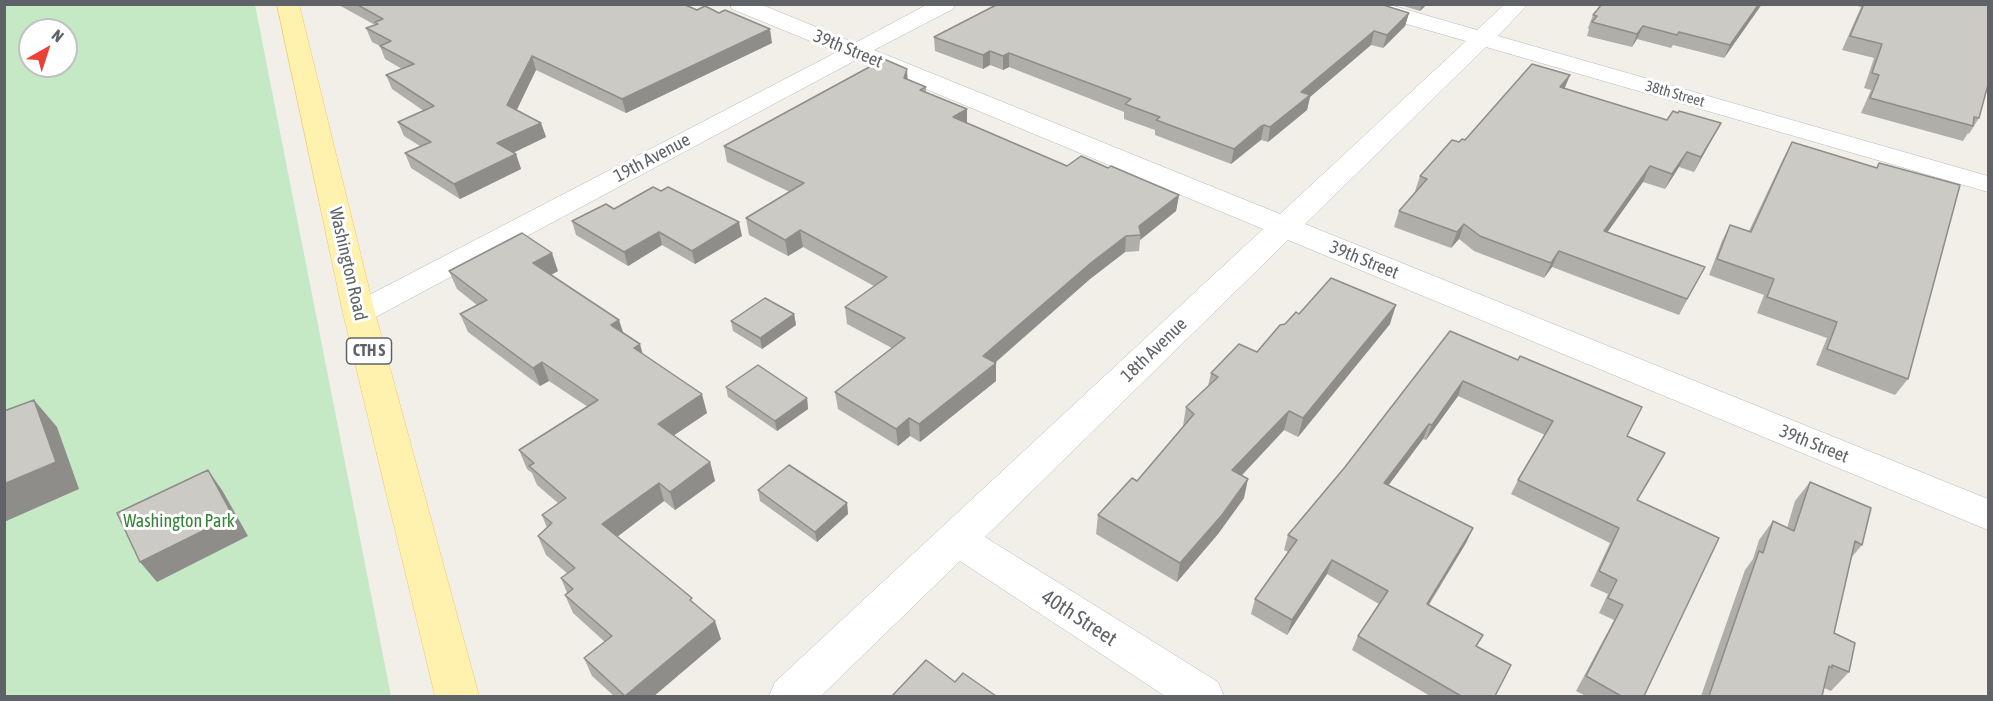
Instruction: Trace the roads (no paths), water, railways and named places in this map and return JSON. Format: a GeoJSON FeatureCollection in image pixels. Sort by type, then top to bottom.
{"type":"FeatureCollection","features":[{"type":"Feature","properties":{"kind":"main road","name":"Washington Road"},"geometry":{"type":"LineString","coordinates":[[288,4],[359,312],[457,696]]}},
{"type":"Feature","properties":{"kind":"street","name":"39th Street"},"geometry":{"type":"LineString","coordinates":[[740,4],[1989,515]]}},
{"type":"Feature","properties":{"kind":"street","name":"19th Avenue"},"geometry":{"type":"LineString","coordinates":[[359,312],[945,4]]}},
{"type":"Feature","properties":{"kind":"street","name":"38th Street"},"geometry":{"type":"LineString","coordinates":[[1362,4],[1989,184]]}},
{"type":"Feature","properties":{"kind":"street","name":"18th Avenue"},"geometry":{"type":"LineString","coordinates":[[791,696],[1518,4]]}},
{"type":"Feature","properties":{"kind":"street","name":"40th Street"},"geometry":{"type":"LineString","coordinates":[[957,538],[1202,696]]}},
{"type":"Feature","properties":{"kind":"park label","name":"Washington Park"},"geometry":{"type":"Point","coordinates":[179,521]}}]}
